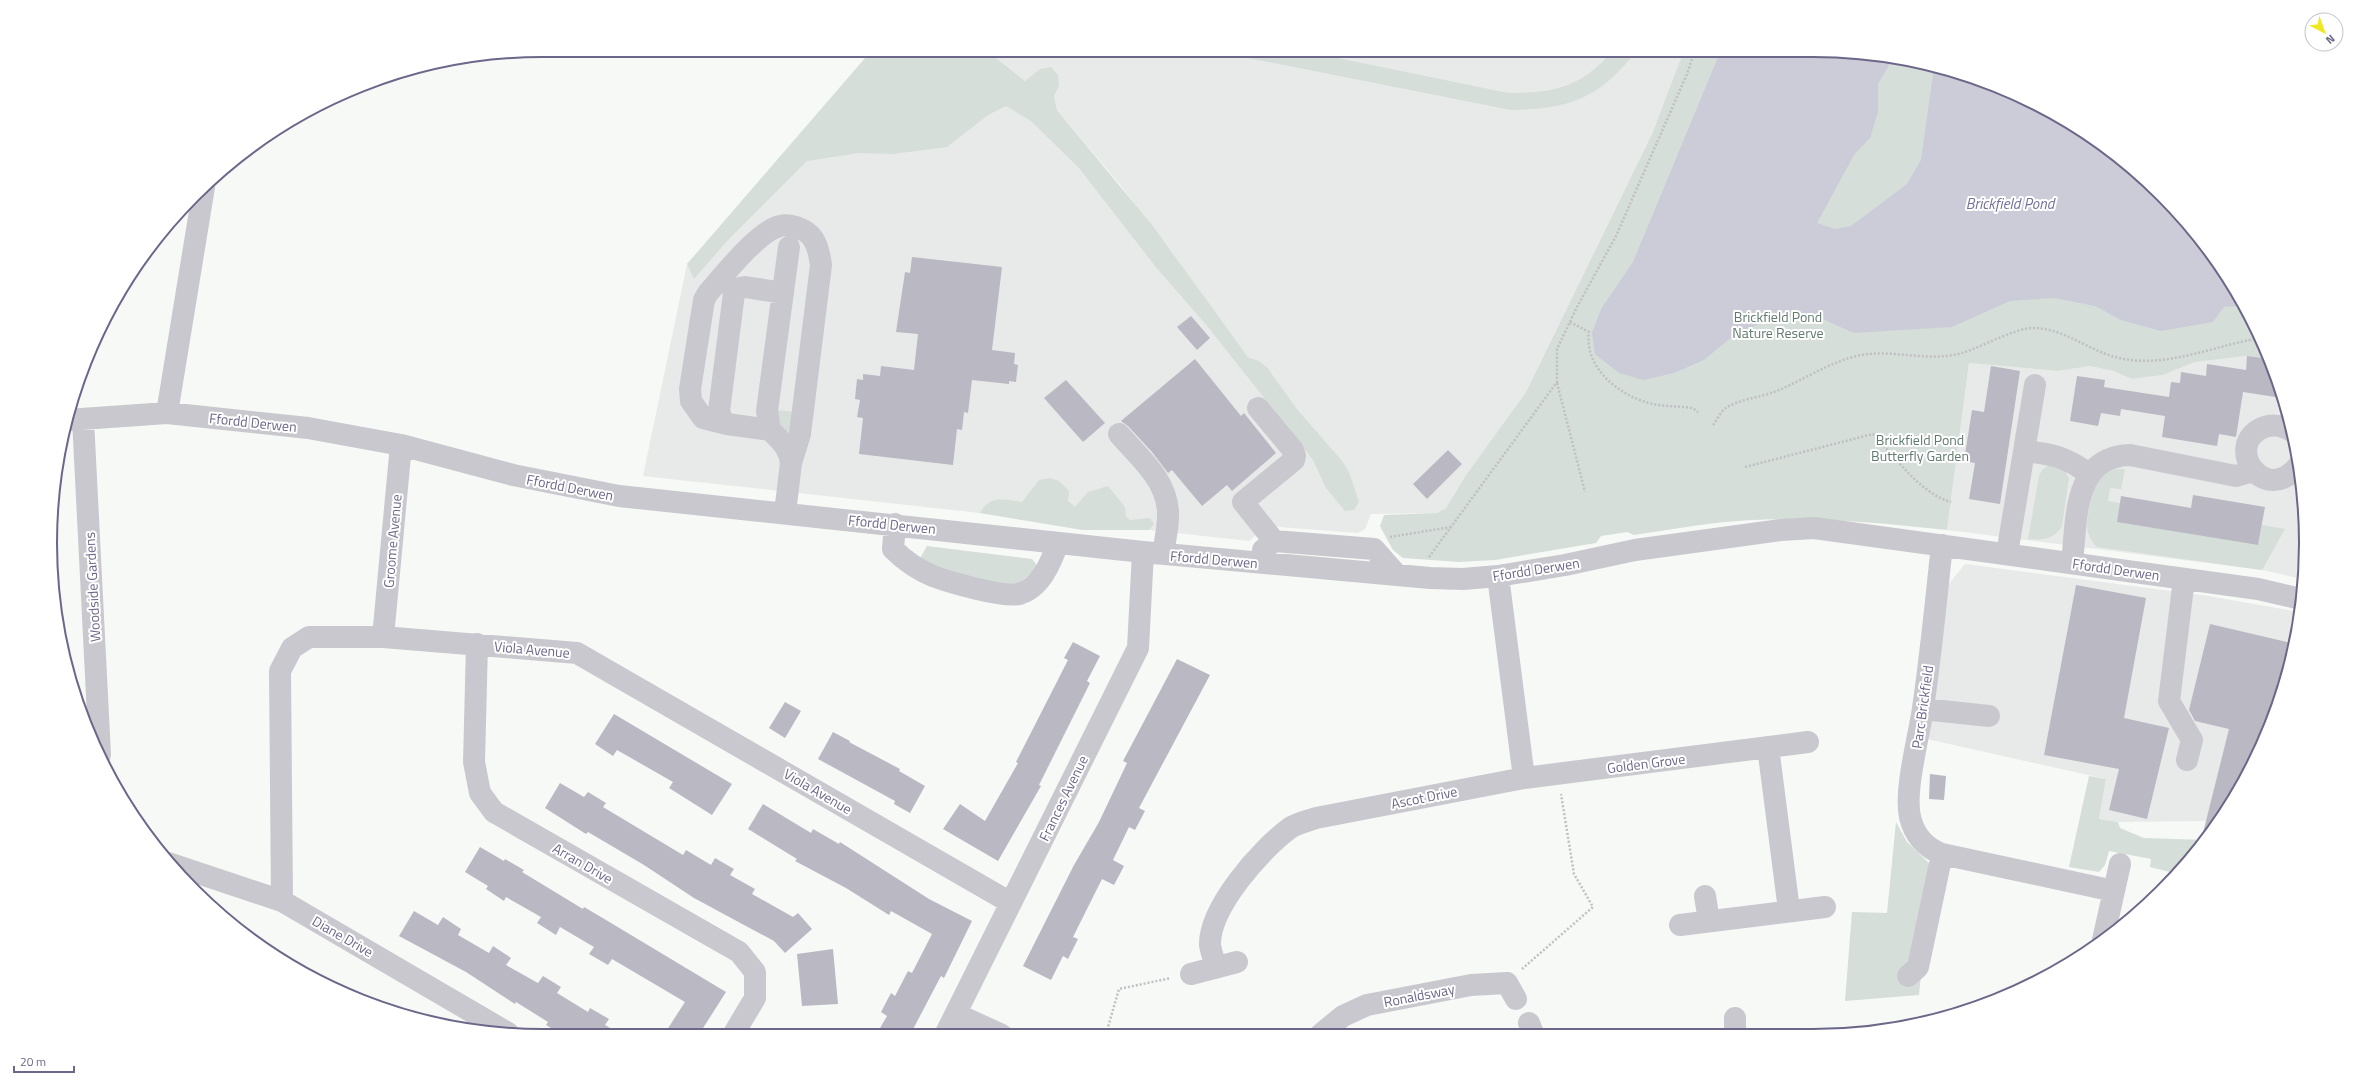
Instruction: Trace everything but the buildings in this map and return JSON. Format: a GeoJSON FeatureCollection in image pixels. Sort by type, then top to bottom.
{"type":"FeatureCollection","features":[{"type":"Feature","properties":{"kind":"street"},"geometry":{"type":"LineString","coordinates":[[167,413],[203,196]]}},
{"type":"Feature","properties":{"kind":"street"},"geometry":{"type":"LineString","coordinates":[[770,430],[727,424],[704,418],[691,401],[690,389],[704,300],[708,293],[763,234],[781,225],[792,225],[804,230],[818,246],[820,265],[800,434],[791,463],[785,513]]}},
{"type":"Feature","properties":{"kind":"street"},"geometry":{"type":"LineString","coordinates":[[789,247],[767,411],[770,430],[787,448],[791,463]]}},
{"type":"Feature","properties":{"kind":"street"},"geometry":{"type":"LineString","coordinates":[[727,424],[723,422],[719,411],[734,293],[739,288],[745,287],[783,293]]}},
{"type":"Feature","properties":{"kind":"street"},"geometry":{"type":"LineString","coordinates":[[2007,554],[2035,385]]}},
{"type":"Feature","properties":{"kind":"street"},"geometry":{"type":"LineString","coordinates":[[1258,408],[1293,450],[1295,456],[1294,460],[1243,502],[1274,541]]}},
{"type":"Feature","properties":{"kind":"street","name":"Ffordd Derwen"},"geometry":{"type":"LineString","coordinates":[[75,420],[167,413],[308,428],[401,445],[568,488],[619,496],[895,524],[1153,553],[1406,576],[1463,579],[1498,576],[1565,565],[1636,550],[1721,540],[1780,530],[1814,528],[2184,578],[2258,589],[2296,598]]}},
{"type":"Feature","properties":{"kind":"street","name":"Woodside Gardens"},"geometry":{"type":"LineString","coordinates":[[75,420],[99,740]]}},
{"type":"Feature","properties":{"kind":"street"},"geometry":{"type":"LineString","coordinates":[[2284,426],[2274,425],[2257,431],[2251,438],[2246,454],[2253,471],[2268,480],[2276,480],[2289,476],[2294,471]]}},
{"type":"Feature","properties":{"kind":"street","name":"Frances Avenue"},"geometry":{"type":"LineString","coordinates":[[948,1029],[1138,648],[1153,553],[1168,512],[1165,494],[1156,476],[1119,434]]}},
{"type":"Feature","properties":{"kind":"street","name":"Groome Avenue"},"geometry":{"type":"LineString","coordinates":[[383,637],[401,445]]}},
{"type":"Feature","properties":{"kind":"street"},"geometry":{"type":"LineString","coordinates":[[2025,451],[2060,456],[2072,461],[2089,474]]}},
{"type":"Feature","properties":{"kind":"street"},"geometry":{"type":"LineString","coordinates":[[2072,563],[2081,492],[2089,474],[2100,463],[2116,456],[2130,455],[2236,476],[2253,471]]}},
{"type":"Feature","properties":{"kind":"street"},"geometry":{"type":"LineString","coordinates":[[895,524],[893,549],[903,559],[933,576],[1005,595],[1020,594],[1042,577],[1058,543]]}},
{"type":"Feature","properties":{"kind":"street"},"geometry":{"type":"LineString","coordinates":[[1248,562],[1274,541],[1374,549],[1406,576]]}},
{"type":"Feature","properties":{"kind":"street","name":"Parc Brickfield"},"geometry":{"type":"LineString","coordinates":[[1937,545],[1923,709],[1910,791],[1910,815],[1915,830],[1932,851],[2114,891]]}},
{"type":"Feature","properties":{"kind":"street"},"geometry":{"type":"LineString","coordinates":[[1498,576],[1524,778]]}},
{"type":"Feature","properties":{"kind":"street"},"geometry":{"type":"LineString","coordinates":[[2184,578],[2169,700],[2192,740],[2187,760]]}},
{"type":"Feature","properties":{"kind":"street","name":"Viola Avenue"},"geometry":{"type":"LineString","coordinates":[[282,901],[280,671],[292,648],[309,637],[383,637],[577,653],[1011,902]]}},
{"type":"Feature","properties":{"kind":"street","name":"Arran Drive"},"geometry":{"type":"LineString","coordinates":[[477,644],[474,762],[480,793],[494,812],[739,952],[755,972],[756,998],[737,1029]]}},
{"type":"Feature","properties":{"kind":"street"},"geometry":{"type":"LineString","coordinates":[[1923,709],[1989,716]]}},
{"type":"Feature","properties":{"kind":"street","name":"Golden Grove"},"geometry":{"type":"LineString","coordinates":[[1524,778],[1808,742]]}},
{"type":"Feature","properties":{"kind":"street"},"geometry":{"type":"LineString","coordinates":[[1768,747],[1789,910]]}},
{"type":"Feature","properties":{"kind":"street","name":"Ascot Drive"},"geometry":{"type":"LineString","coordinates":[[1216,966],[1210,946],[1214,924],[1226,899],[1267,848],[1292,827],[1316,818],[1524,778]]}},
{"type":"Feature","properties":{"kind":"street"},"geometry":{"type":"LineString","coordinates":[[1908,976],[1918,967],[1942,854]]}},
{"type":"Feature","properties":{"kind":"street"},"geometry":{"type":"LineString","coordinates":[[2105,932],[2120,864]]}},
{"type":"Feature","properties":{"kind":"street","name":"Diane Drive"},"geometry":{"type":"LineString","coordinates":[[182,868],[282,901],[499,1027]]}},
{"type":"Feature","properties":{"kind":"street"},"geometry":{"type":"LineString","coordinates":[[1705,896],[1709,921]]}},
{"type":"Feature","properties":{"kind":"street"},"geometry":{"type":"LineString","coordinates":[[1680,925],[1789,910],[1825,907]]}},
{"type":"Feature","properties":{"kind":"street"},"geometry":{"type":"LineString","coordinates":[[1191,974],[1216,966],[1237,962]]}},
{"type":"Feature","properties":{"kind":"street","name":"Ronaldsway"},"geometry":{"type":"LineString","coordinates":[[1327,1029],[1343,1016],[1367,1005],[1472,984],[1511,991]]}},
{"type":"Feature","properties":{"kind":"street"},"geometry":{"type":"LineString","coordinates":[[956,1014],[990,1029]]}},
{"type":"Feature","properties":{"kind":"path"},"geometry":{"type":"LineString","coordinates":[[1585,492],[1557,382],[1557,349],[1616,236],[1687,74],[1693,57]]}},
{"type":"Feature","properties":{"kind":"path"},"geometry":{"type":"LineString","coordinates":[[1570,322],[1589,332],[1588,342],[1590,354],[1600,371],[1619,390],[1650,403],[1693,408],[1698,412]]}},
{"type":"Feature","properties":{"kind":"path"},"geometry":{"type":"LineString","coordinates":[[1713,425],[1725,408],[1774,392],[1852,356],[1871,354],[1936,356],[1961,354],[2031,328],[2054,329],[2091,348],[2116,357],[2143,361],[2168,360],[2254,339]]}},
{"type":"Feature","properties":{"kind":"path"},"geometry":{"type":"LineString","coordinates":[[1406,576],[1451,527],[1557,382]]}},
{"type":"Feature","properties":{"kind":"path"},"geometry":{"type":"LineString","coordinates":[[1745,467],[1873,434],[1920,483],[1939,499],[1951,502]]}},
{"type":"Feature","properties":{"kind":"path"},"geometry":{"type":"LineString","coordinates":[[1374,549],[1380,538],[1451,527]]}},
{"type":"Feature","properties":{"kind":"path"},"geometry":{"type":"LineString","coordinates":[[1511,991],[1593,907],[1574,874],[1558,774]]}},
{"type":"Feature","properties":{"kind":"path"},"geometry":{"type":"LineString","coordinates":[[1107,1029],[1119,989],[1191,974]]}},
{"type":"Feature","properties":{"kind":"shaded area"},"geometry":{"type":"Polygon","coordinates":[[[995,57],[1681,57],[1652,134],[1526,392],[1466,475],[1446,508],[1437,513],[1371,514],[1365,529],[1358,533],[1266,526],[1249,541],[1149,530],[1083,530],[980,513],[643,476],[687,264],[827,107],[1025,88],[1314,456],[1349,472],[1297,409],[1267,367],[1259,361],[1248,357],[1122,187],[1057,110],[1054,96],[1059,86],[1025,81],[995,57]]]}},
{"type":"Feature","properties":{"kind":"shaded area"},"geometry":{"type":"Polygon","coordinates":[[[2247,356],[2262,358],[2273,387],[2290,448],[2298,511],[2298,578],[2262,570],[1947,530],[1969,363],[2058,371],[2090,366],[2113,371],[2132,379],[2163,375],[2195,362],[2247,356]]]}},
{"type":"Feature","properties":{"kind":"shaded area"},"geometry":{"type":"Polygon","coordinates":[[[1965,564],[2209,596],[2294,611],[2290,638],[2282,669],[2262,729],[2234,786],[2210,822],[2206,821],[2118,822],[2099,819],[2106,779],[1927,739],[1947,586],[1965,564]]]}},
{"type":"Feature","properties":{"kind":"green space"},"geometry":{"type":"Polygon","coordinates":[[[866,57],[995,57],[1025,81],[1040,69],[1051,67],[1058,75],[1059,86],[1054,96],[1057,110],[1152,225],[1248,357],[1259,361],[1267,367],[1297,409],[1342,461],[1349,472],[1359,502],[1354,510],[1345,511],[1326,488],[1313,460],[1208,327],[1155,266],[1079,168],[1031,121],[1006,106],[988,115],[947,147],[893,154],[858,153],[807,161],[727,241],[694,279],[687,264],[866,57]]]}},
{"type":"Feature","properties":{"kind":"green space"},"geometry":{"type":"Polygon","coordinates":[[[1245,57],[1333,57],[1508,93],[1525,93],[1554,89],[1579,80],[1607,57],[1631,57],[1610,79],[1597,90],[1583,98],[1551,107],[1511,110],[1245,57]]]}},
{"type":"Feature","properties":{"kind":"green space","name":"Brickfield Pond Nature Reserve"},"geometry":{"type":"Polygon","coordinates":[[[1681,57],[1813,57],[1876,61],[1908,66],[1939,74],[1999,94],[2056,122],[2083,139],[2109,157],[2157,199],[2199,247],[2217,273],[2249,328],[2262,358],[2247,356],[2195,362],[2163,375],[2132,379],[2113,371],[2090,366],[2058,371],[1969,363],[1947,530],[1850,521],[1801,519],[1752,520],[1708,524],[1634,535],[1627,532],[1601,536],[1596,543],[1495,560],[1459,562],[1403,558],[1393,550],[1380,526],[1384,515],[1437,513],[1446,508],[1466,475],[1526,392],[1652,134],[1681,57]]]}},
{"type":"Feature","properties":{"kind":"green space"},"geometry":{"type":"Polygon","coordinates":[[[776,410],[796,412],[792,439],[774,418],[776,410]]]}},
{"type":"Feature","properties":{"kind":"green space"},"geometry":{"type":"Polygon","coordinates":[[[2049,465],[2063,468],[2069,478],[2062,526],[2052,537],[2028,539],[2039,476],[2042,470],[2049,465]]]}},
{"type":"Feature","properties":{"kind":"green space"},"geometry":{"type":"Polygon","coordinates":[[[2116,469],[2125,469],[2121,489],[2110,488],[2108,501],[2120,503],[2117,522],[2258,545],[2262,525],[2285,529],[2262,570],[2097,547],[2090,538],[2087,529],[2092,495],[2097,480],[2104,474],[2116,469]]]}},
{"type":"Feature","properties":{"kind":"green space"},"geometry":{"type":"Polygon","coordinates":[[[1050,478],[1059,481],[1069,491],[1068,501],[1075,507],[1088,492],[1108,486],[1125,507],[1126,516],[1130,520],[1150,518],[1154,524],[1149,530],[1083,530],[980,513],[988,503],[993,501],[1004,499],[1022,502],[1039,480],[1050,478]]]}},
{"type":"Feature","properties":{"kind":"green space"},"geometry":{"type":"Polygon","coordinates":[[[927,546],[1032,559],[1036,564],[1036,569],[1017,585],[1003,588],[919,560],[927,546]]]}},
{"type":"Feature","properties":{"kind":"green space"},"geometry":{"type":"Polygon","coordinates":[[[2089,776],[2106,779],[2099,819],[2118,822],[2120,828],[2144,838],[2198,840],[2170,872],[2150,867],[2151,859],[2109,851],[2105,865],[2099,872],[2069,867],[2089,776]]]}},
{"type":"Feature","properties":{"kind":"green space"},"geometry":{"type":"Polygon","coordinates":[[[1896,822],[1907,842],[1932,866],[1919,995],[1845,1001],[1852,912],[1887,913],[1896,822]]]}},
{"type":"Feature","properties":{"kind":"water","name":"Brickfield Pond"},"geometry":{"type":"Polygon","coordinates":[[[1718,57],[1845,58],[1890,63],[1878,84],[1878,112],[1870,138],[1854,155],[1817,223],[1835,229],[1851,226],[1907,184],[1921,160],[1933,73],[1969,83],[2028,107],[2056,122],[2109,157],[2157,199],[2199,247],[2237,306],[2224,307],[2213,322],[2161,331],[2121,320],[2095,306],[2054,298],[2010,301],[1952,327],[1854,333],[1820,318],[1773,316],[1728,340],[1704,360],[1674,373],[1643,380],[1619,373],[1595,354],[1592,333],[1601,309],[1633,262],[1718,57]]]}},
{"type":"Feature","properties":{"kind":"park label","name":"Brickfield Pond Butterfly Garden"},"geometry":{"type":"Point","coordinates":[1920,448]}}]}
